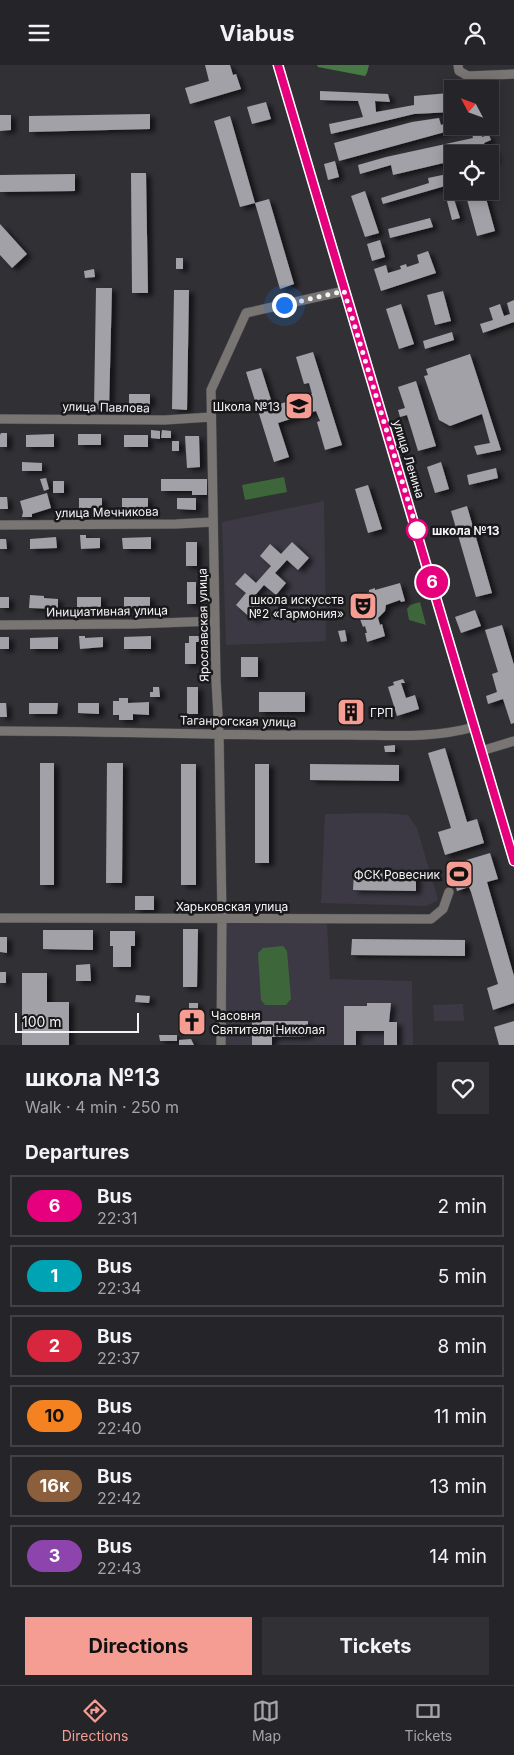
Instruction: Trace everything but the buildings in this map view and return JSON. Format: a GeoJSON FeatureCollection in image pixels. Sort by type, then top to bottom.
{"type":"FeatureCollection","features":[{"type":"Feature","properties":{"kind":"street","name":"улица Ленина"},"geometry":{"type":"LineString","coordinates":[[278,65],[514,861]]}},
{"type":"Feature","properties":{"kind":"street"},"geometry":{"type":"LineString","coordinates":[[458,68],[468,75],[494,70],[514,74]]}},
{"type":"Feature","properties":{"kind":"street","name":"Ярославская улица"},"geometry":{"type":"LineString","coordinates":[[221,1045],[222,917],[211,390],[246,313],[344,291]]}},
{"type":"Feature","properties":{"kind":"street","name":"улица Павлова"},"geometry":{"type":"LineString","coordinates":[[0,419],[165,420],[211,417]]}},
{"type":"Feature","properties":{"kind":"street","name":"улица Мечникова"},"geometry":{"type":"LineString","coordinates":[[0,525],[213,522]]}},
{"type":"Feature","properties":{"kind":"street","name":"Инициативная улица"},"geometry":{"type":"LineString","coordinates":[[0,625],[215,621]]}},
{"type":"Feature","properties":{"kind":"street","name":"Таганрогская улица"},"geometry":{"type":"LineString","coordinates":[[0,731],[382,735],[414,737],[461,731],[474,727]]}},
{"type":"Feature","properties":{"kind":"street"},"geometry":{"type":"LineString","coordinates":[[481,751],[514,741]]}},
{"type":"Feature","properties":{"kind":"street","name":"Харьковская улица"},"geometry":{"type":"LineString","coordinates":[[0,918],[222,917],[431,919],[443,909],[449,892]]}},
{"type":"Feature","properties":{"kind":"shaded area"},"geometry":{"type":"Polygon","coordinates":[[[324,501],[326,641],[226,645],[222,522],[324,501]]]}},
{"type":"Feature","properties":{"kind":"shaded area"},"geometry":{"type":"Polygon","coordinates":[[[381,813],[408,815],[417,828],[438,900],[426,906],[321,903],[325,814],[381,813]]]}},
{"type":"Feature","properties":{"kind":"shaded area"},"geometry":{"type":"Polygon","coordinates":[[[327,923],[330,979],[412,981],[413,1045],[224,1045],[221,924],[327,923]]]}},
{"type":"Feature","properties":{"kind":"shaded area"},"geometry":{"type":"Polygon","coordinates":[[[463,1004],[464,1021],[434,1021],[433,1005],[463,1004]]]}},
{"type":"Feature","properties":{"kind":"green space"},"geometry":{"type":"Polygon","coordinates":[[[317,65],[369,65],[365,76],[318,67],[317,65]]]}},
{"type":"Feature","properties":{"kind":"green space"},"geometry":{"type":"Polygon","coordinates":[[[284,477],[287,492],[245,500],[242,485],[284,477]]]}},
{"type":"Feature","properties":{"kind":"green space"},"geometry":{"type":"Polygon","coordinates":[[[420,602],[426,625],[409,620],[407,609],[410,605],[420,602]]]}},
{"type":"Feature","properties":{"kind":"green space"},"geometry":{"type":"Polygon","coordinates":[[[283,946],[287,951],[291,999],[286,1005],[265,1005],[261,1000],[258,953],[263,948],[283,946]]]}},
{"type":"Feature","properties":{"kind":"bus line","name":"6"},"geometry":{"type":"LineString","coordinates":[[278,65],[514,861]]}},
{"type":"Feature","properties":{"kind":"place","name":"Школа №13"},"geometry":{"type":"Point","coordinates":[299,406]}},
{"type":"Feature","properties":{"kind":"place","name":"школа №13"},"geometry":{"type":"Point","coordinates":[417,530]}},
{"type":"Feature","properties":{"kind":"place","name":"школа искусств №2 «Гармония»"},"geometry":{"type":"Point","coordinates":[363,606]}},
{"type":"Feature","properties":{"kind":"place","name":"ГРП"},"geometry":{"type":"Point","coordinates":[351,712]}},
{"type":"Feature","properties":{"kind":"place","name":"ФСК Ровесник"},"geometry":{"type":"Point","coordinates":[459,874]}},
{"type":"Feature","properties":{"kind":"place","name":"Часовня Святителя Николая"},"geometry":{"type":"Point","coordinates":[192,1022]}},
{"type":"Feature","properties":{"kind":"route"},"geometry":{"type":"LineString","coordinates":[[284,305],[344,291],[417,530]]}}]}
